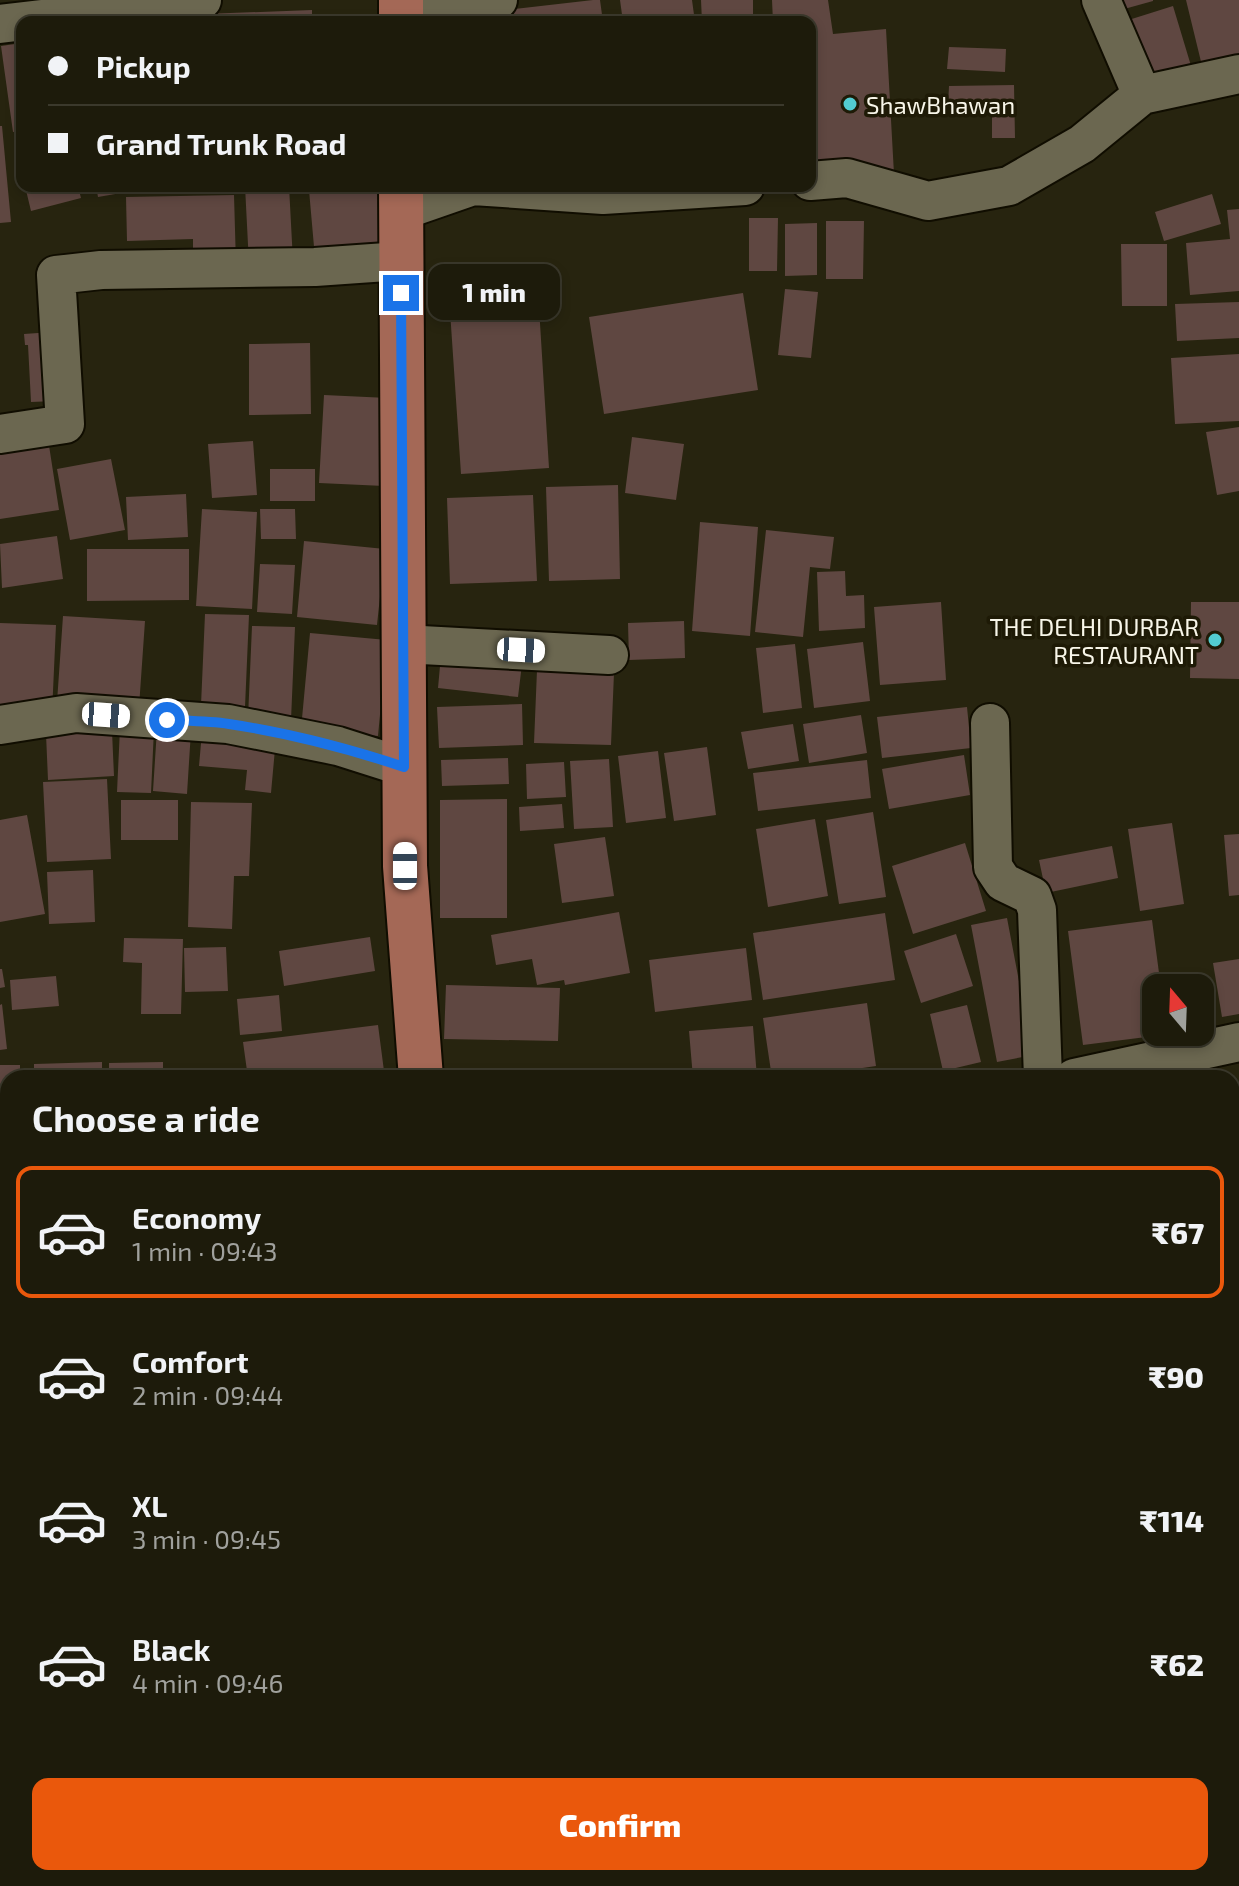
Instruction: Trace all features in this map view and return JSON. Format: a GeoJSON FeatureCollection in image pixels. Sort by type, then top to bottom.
{"type":"FeatureCollection","features":[{"type":"Feature","properties":{"kind":"main road"},"geometry":{"type":"LineString","coordinates":[[401,198],[405,866],[420,1070]]}},
{"type":"Feature","properties":{"kind":"street"},"geometry":{"type":"LineString","coordinates":[[67,16],[202,0]]}},
{"type":"Feature","properties":{"kind":"street"},"geometry":{"type":"LineString","coordinates":[[401,9],[498,0]]}},
{"type":"Feature","properties":{"kind":"street"},"geometry":{"type":"LineString","coordinates":[[1101,0],[1142,95]]}},
{"type":"Feature","properties":{"kind":"street"},"geometry":{"type":"LineString","coordinates":[[816,181],[847,178],[928,201],[1009,186],[1082,144],[1142,95],[1239,74]]}},
{"type":"Feature","properties":{"kind":"street"},"geometry":{"type":"LineString","coordinates":[[401,198],[437,192]]}},
{"type":"Feature","properties":{"kind":"street"},"geometry":{"type":"LineString","coordinates":[[560,192],[603,195],[650,192]]}},
{"type":"Feature","properties":{"kind":"street"},"geometry":{"type":"LineString","coordinates":[[0,434],[65,424],[56,275],[101,270],[315,267],[401,261]]}},
{"type":"Feature","properties":{"kind":"street"},"geometry":{"type":"LineString","coordinates":[[403,644],[609,655]]}},
{"type":"Feature","properties":{"kind":"street"},"geometry":{"type":"LineString","coordinates":[[0,725],[76,713],[228,724],[338,746],[404,767]]}},
{"type":"Feature","properties":{"kind":"street"},"geometry":{"type":"LineString","coordinates":[[990,723],[993,867],[1003,882],[1032,896],[1037,910],[1043,1070]]}},
{"type":"Feature","properties":{"kind":"street"},"geometry":{"type":"LineString","coordinates":[[1111,1070],[1239,1042]]}},
{"type":"Feature","properties":{"kind":"building"},"geometry":{"type":"Polygon","coordinates":[[[600,0],[602,16],[455,16],[600,0]]]}},
{"type":"Feature","properties":{"kind":"building"},"geometry":{"type":"Polygon","coordinates":[[[620,0],[692,0],[694,16],[622,16],[620,0]]]}},
{"type":"Feature","properties":{"kind":"building"},"geometry":{"type":"Polygon","coordinates":[[[701,0],[753,0],[753,16],[702,16],[701,0]]]}},
{"type":"Feature","properties":{"kind":"building","name":"ShawBhawan"},"geometry":{"type":"Polygon","coordinates":[[[772,0],[828,0],[833,34],[886,29],[894,174],[816,177],[816,16],[773,16],[772,0]]]}},
{"type":"Feature","properties":{"kind":"building"},"geometry":{"type":"Polygon","coordinates":[[[1114,0],[1153,0],[1153,1],[1117,11],[1114,0]]]}},
{"type":"Feature","properties":{"kind":"building"},"geometry":{"type":"Polygon","coordinates":[[[1186,0],[1239,0],[1239,66],[1204,74],[1186,0]]]}},
{"type":"Feature","properties":{"kind":"building"},"geometry":{"type":"Polygon","coordinates":[[[1173,6],[1195,79],[1142,95],[1119,23],[1173,6]]]}},
{"type":"Feature","properties":{"kind":"building"},"geometry":{"type":"Polygon","coordinates":[[[312,10],[312,16],[204,14],[312,10]]]}},
{"type":"Feature","properties":{"kind":"building"},"geometry":{"type":"Polygon","coordinates":[[[16,44],[16,132],[13,132],[1,46],[16,44]]]}},
{"type":"Feature","properties":{"kind":"building"},"geometry":{"type":"Polygon","coordinates":[[[949,47],[1006,49],[1005,72],[947,69],[949,47]]]}},
{"type":"Feature","properties":{"kind":"building"},"geometry":{"type":"Polygon","coordinates":[[[1014,85],[1015,138],[992,138],[992,105],[948,106],[949,86],[1014,85]]]}},
{"type":"Feature","properties":{"kind":"building"},"geometry":{"type":"Polygon","coordinates":[[[0,126],[11,222],[0,223],[0,126]]]}},
{"type":"Feature","properties":{"kind":"building"},"geometry":{"type":"Polygon","coordinates":[[[26,192],[80,192],[81,198],[31,211],[26,192]]]}},
{"type":"Feature","properties":{"kind":"building"},"geometry":{"type":"Polygon","coordinates":[[[97,192],[127,192],[98,197],[97,192]]]}},
{"type":"Feature","properties":{"kind":"building"},"geometry":{"type":"Polygon","coordinates":[[[245,192],[289,192],[293,261],[249,264],[245,192]]]}},
{"type":"Feature","properties":{"kind":"building"},"geometry":{"type":"Polygon","coordinates":[[[309,192],[379,192],[390,253],[315,258],[309,192]]]}},
{"type":"Feature","properties":{"kind":"building"},"geometry":{"type":"Polygon","coordinates":[[[1212,194],[1221,224],[1164,241],[1155,212],[1212,194]]]}},
{"type":"Feature","properties":{"kind":"building"},"geometry":{"type":"Polygon","coordinates":[[[234,195],[236,264],[193,265],[193,239],[127,241],[126,197],[234,195]]]}},
{"type":"Feature","properties":{"kind":"building"},"geometry":{"type":"Polygon","coordinates":[[[1239,209],[1239,291],[1190,295],[1186,243],[1230,239],[1227,210],[1239,209]]]}},
{"type":"Feature","properties":{"kind":"building"},"geometry":{"type":"Polygon","coordinates":[[[749,218],[778,218],[777,271],[749,271],[749,218]]]}},
{"type":"Feature","properties":{"kind":"building"},"geometry":{"type":"Polygon","coordinates":[[[826,221],[864,221],[863,279],[826,279],[826,221]]]}},
{"type":"Feature","properties":{"kind":"building"},"geometry":{"type":"Polygon","coordinates":[[[817,223],[817,275],[785,276],[785,224],[817,223]]]}},
{"type":"Feature","properties":{"kind":"building"},"geometry":{"type":"Polygon","coordinates":[[[1121,244],[1167,244],[1167,306],[1122,306],[1121,244]]]}},
{"type":"Feature","properties":{"kind":"building"},"geometry":{"type":"Polygon","coordinates":[[[537,275],[549,468],[461,474],[448,281],[537,275]]]}},
{"type":"Feature","properties":{"kind":"building"},"geometry":{"type":"Polygon","coordinates":[[[785,289],[818,292],[811,358],[778,355],[785,289]]]}},
{"type":"Feature","properties":{"kind":"building"},"geometry":{"type":"Polygon","coordinates":[[[743,293],[758,390],[604,414],[589,317],[743,293]]]}},
{"type":"Feature","properties":{"kind":"building"},"geometry":{"type":"Polygon","coordinates":[[[1239,302],[1239,338],[1177,341],[1175,304],[1239,302]]]}},
{"type":"Feature","properties":{"kind":"building"},"geometry":{"type":"Polygon","coordinates":[[[52,332],[55,401],[31,402],[28,345],[25,345],[24,334],[52,332]]]}},
{"type":"Feature","properties":{"kind":"building"},"geometry":{"type":"Polygon","coordinates":[[[310,343],[311,414],[249,415],[249,344],[310,343]]]}},
{"type":"Feature","properties":{"kind":"building"},"geometry":{"type":"Polygon","coordinates":[[[1239,354],[1239,421],[1175,424],[1171,358],[1239,354]]]}},
{"type":"Feature","properties":{"kind":"building"},"geometry":{"type":"Polygon","coordinates":[[[324,395],[388,398],[384,486],[319,483],[324,395]]]}},
{"type":"Feature","properties":{"kind":"building"},"geometry":{"type":"Polygon","coordinates":[[[1239,427],[1239,491],[1217,495],[1206,432],[1239,427]]]}},
{"type":"Feature","properties":{"kind":"building"},"geometry":{"type":"Polygon","coordinates":[[[632,437],[684,444],[676,500],[625,493],[632,437]]]}},
{"type":"Feature","properties":{"kind":"building"},"geometry":{"type":"Polygon","coordinates":[[[48,439],[59,510],[0,519],[0,446],[48,439]]]}},
{"type":"Feature","properties":{"kind":"building"},"geometry":{"type":"Polygon","coordinates":[[[253,441],[257,495],[212,498],[208,444],[253,441]]]}},
{"type":"Feature","properties":{"kind":"building"},"geometry":{"type":"Polygon","coordinates":[[[111,459],[125,530],[70,540],[57,469],[111,459]]]}},
{"type":"Feature","properties":{"kind":"building"},"geometry":{"type":"Polygon","coordinates":[[[270,469],[315,469],[315,501],[270,501],[270,469]]]}},
{"type":"Feature","properties":{"kind":"building"},"geometry":{"type":"Polygon","coordinates":[[[618,485],[620,579],[549,581],[546,487],[618,485]]]}},
{"type":"Feature","properties":{"kind":"building"},"geometry":{"type":"Polygon","coordinates":[[[186,494],[188,537],[128,540],[126,497],[186,494]]]}},
{"type":"Feature","properties":{"kind":"building"},"geometry":{"type":"Polygon","coordinates":[[[533,495],[537,581],[450,584],[447,498],[533,495]]]}},
{"type":"Feature","properties":{"kind":"building"},"geometry":{"type":"Polygon","coordinates":[[[202,509],[257,512],[252,609],[196,606],[202,509]]]}},
{"type":"Feature","properties":{"kind":"building"},"geometry":{"type":"Polygon","coordinates":[[[260,509],[295,509],[296,539],[261,539],[260,509]]]}},
{"type":"Feature","properties":{"kind":"building"},"geometry":{"type":"Polygon","coordinates":[[[700,522],[758,527],[750,636],[692,631],[700,522]]]}},
{"type":"Feature","properties":{"kind":"building"},"geometry":{"type":"Polygon","coordinates":[[[766,530],[834,537],[830,569],[810,567],[803,637],[755,632],[766,530]]]}},
{"type":"Feature","properties":{"kind":"building"},"geometry":{"type":"Polygon","coordinates":[[[57,536],[63,579],[2,588],[0,544],[57,536]]]}},
{"type":"Feature","properties":{"kind":"building"},"geometry":{"type":"Polygon","coordinates":[[[304,541],[385,549],[377,625],[297,617],[304,541]]]}},
{"type":"Feature","properties":{"kind":"building"},"geometry":{"type":"Polygon","coordinates":[[[87,549],[189,549],[189,600],[87,601],[87,549]]]}},
{"type":"Feature","properties":{"kind":"building"},"geometry":{"type":"Polygon","coordinates":[[[260,564],[295,565],[292,614],[257,612],[260,564]]]}},
{"type":"Feature","properties":{"kind":"building"},"geometry":{"type":"Polygon","coordinates":[[[845,571],[846,596],[864,595],[865,628],[819,631],[817,572],[845,571]]]}},
{"type":"Feature","properties":{"kind":"building"},"geometry":{"type":"Polygon","coordinates":[[[941,602],[946,680],[880,685],[874,607],[941,602]]]}},
{"type":"Feature","properties":{"kind":"building","name":"THE DELHI DURBAR RESTAURANT"},"geometry":{"type":"Polygon","coordinates":[[[1191,602],[1239,602],[1239,679],[1190,678],[1191,602]]]}},
{"type":"Feature","properties":{"kind":"building"},"geometry":{"type":"Polygon","coordinates":[[[205,614],[249,615],[245,707],[201,705],[205,614]]]}},
{"type":"Feature","properties":{"kind":"building"},"geometry":{"type":"Polygon","coordinates":[[[63,616],[145,621],[139,707],[57,702],[63,616]]]}},
{"type":"Feature","properties":{"kind":"building"},"geometry":{"type":"Polygon","coordinates":[[[684,621],[685,658],[629,660],[628,623],[684,621]]]}},
{"type":"Feature","properties":{"kind":"building"},"geometry":{"type":"Polygon","coordinates":[[[0,623],[56,625],[52,713],[0,711],[0,623]]]}},
{"type":"Feature","properties":{"kind":"building"},"geometry":{"type":"Polygon","coordinates":[[[252,626],[295,627],[291,720],[248,718],[252,626]]]}},
{"type":"Feature","properties":{"kind":"building"},"geometry":{"type":"Polygon","coordinates":[[[310,633],[387,640],[378,736],[301,729],[310,633]]]}},
{"type":"Feature","properties":{"kind":"building"},"geometry":{"type":"Polygon","coordinates":[[[863,642],[870,701],[814,708],[807,649],[863,642]]]}},
{"type":"Feature","properties":{"kind":"building"},"geometry":{"type":"Polygon","coordinates":[[[795,644],[802,708],[763,713],[756,648],[795,644]]]}},
{"type":"Feature","properties":{"kind":"building"},"geometry":{"type":"Polygon","coordinates":[[[441,655],[522,664],[518,697],[438,688],[441,655]]]}},
{"type":"Feature","properties":{"kind":"building"},"geometry":{"type":"Polygon","coordinates":[[[537,670],[614,673],[611,745],[534,743],[537,670]]]}},
{"type":"Feature","properties":{"kind":"building"},"geometry":{"type":"Polygon","coordinates":[[[522,704],[523,745],[439,748],[437,707],[522,704]]]}},
{"type":"Feature","properties":{"kind":"building"},"geometry":{"type":"Polygon","coordinates":[[[967,707],[971,748],[882,758],[877,717],[967,707]]]}},
{"type":"Feature","properties":{"kind":"building"},"geometry":{"type":"Polygon","coordinates":[[[861,715],[867,753],[809,763],[803,724],[861,715]]]}},
{"type":"Feature","properties":{"kind":"building"},"geometry":{"type":"Polygon","coordinates":[[[793,724],[799,761],[748,769],[741,732],[793,724]]]}},
{"type":"Feature","properties":{"kind":"building"},"geometry":{"type":"Polygon","coordinates":[[[120,728],[154,729],[151,793],[117,792],[120,728]]]}},
{"type":"Feature","properties":{"kind":"building"},"geometry":{"type":"Polygon","coordinates":[[[157,729],[191,731],[187,794],[153,791],[157,729]]]}},
{"type":"Feature","properties":{"kind":"building"},"geometry":{"type":"Polygon","coordinates":[[[112,731],[114,776],[48,780],[46,734],[112,731]]]}},
{"type":"Feature","properties":{"kind":"building"},"geometry":{"type":"Polygon","coordinates":[[[202,732],[276,738],[271,793],[245,790],[247,770],[199,766],[202,732]]]}},
{"type":"Feature","properties":{"kind":"building"},"geometry":{"type":"Polygon","coordinates":[[[707,747],[716,815],[674,821],[664,753],[707,747]]]}},
{"type":"Feature","properties":{"kind":"building"},"geometry":{"type":"Polygon","coordinates":[[[658,751],[666,818],[626,823],[618,756],[658,751]]]}},
{"type":"Feature","properties":{"kind":"building"},"geometry":{"type":"Polygon","coordinates":[[[964,755],[970,795],[889,809],[882,769],[964,755]]]}},
{"type":"Feature","properties":{"kind":"building"},"geometry":{"type":"Polygon","coordinates":[[[508,758],[509,784],[442,786],[441,760],[508,758]]]}},
{"type":"Feature","properties":{"kind":"building"},"geometry":{"type":"Polygon","coordinates":[[[609,759],[613,827],[574,829],[570,761],[609,759]]]}},
{"type":"Feature","properties":{"kind":"building"},"geometry":{"type":"Polygon","coordinates":[[[867,760],[871,798],[758,811],[753,773],[867,760]]]}},
{"type":"Feature","properties":{"kind":"building"},"geometry":{"type":"Polygon","coordinates":[[[564,762],[566,797],[527,799],[526,764],[564,762]]]}},
{"type":"Feature","properties":{"kind":"building"},"geometry":{"type":"Polygon","coordinates":[[[107,779],[111,859],[47,862],[43,782],[107,779]]]}},
{"type":"Feature","properties":{"kind":"building"},"geometry":{"type":"Polygon","coordinates":[[[507,799],[507,918],[440,918],[440,800],[507,799]]]}},
{"type":"Feature","properties":{"kind":"building"},"geometry":{"type":"Polygon","coordinates":[[[121,800],[178,800],[178,840],[121,840],[121,800]]]}},
{"type":"Feature","properties":{"kind":"building"},"geometry":{"type":"Polygon","coordinates":[[[191,802],[252,803],[249,876],[234,876],[232,929],[188,927],[191,802]]]}},
{"type":"Feature","properties":{"kind":"building"},"geometry":{"type":"Polygon","coordinates":[[[562,804],[564,828],[520,831],[519,807],[562,804]]]}},
{"type":"Feature","properties":{"kind":"building"},"geometry":{"type":"Polygon","coordinates":[[[873,812],[886,897],[839,904],[826,820],[873,812]]]}},
{"type":"Feature","properties":{"kind":"building"},"geometry":{"type":"Polygon","coordinates":[[[27,815],[45,914],[0,922],[0,820],[27,815]]]}},
{"type":"Feature","properties":{"kind":"building"},"geometry":{"type":"Polygon","coordinates":[[[815,819],[828,896],[768,907],[756,829],[815,819]]]}},
{"type":"Feature","properties":{"kind":"building"},"geometry":{"type":"Polygon","coordinates":[[[1172,823],[1184,904],[1140,911],[1128,829],[1172,823]]]}},
{"type":"Feature","properties":{"kind":"building"},"geometry":{"type":"Polygon","coordinates":[[[1239,834],[1239,895],[1229,896],[1224,835],[1239,834]]]}},
{"type":"Feature","properties":{"kind":"building"},"geometry":{"type":"Polygon","coordinates":[[[605,837],[614,896],[562,903],[554,844],[605,837]]]}},
{"type":"Feature","properties":{"kind":"building"},"geometry":{"type":"Polygon","coordinates":[[[965,843],[986,911],[913,934],[892,866],[965,843]]]}},
{"type":"Feature","properties":{"kind":"building"},"geometry":{"type":"Polygon","coordinates":[[[1112,846],[1118,878],[1046,893],[1039,860],[1112,846]]]}},
{"type":"Feature","properties":{"kind":"building"},"geometry":{"type":"Polygon","coordinates":[[[93,870],[95,922],[49,924],[47,872],[93,870]]]}},
{"type":"Feature","properties":{"kind":"building"},"geometry":{"type":"Polygon","coordinates":[[[619,912],[630,973],[565,985],[564,980],[537,985],[532,959],[496,965],[491,935],[619,912]]]}},
{"type":"Feature","properties":{"kind":"building"},"geometry":{"type":"Polygon","coordinates":[[[885,913],[895,980],[763,1000],[753,933],[885,913]]]}},
{"type":"Feature","properties":{"kind":"building"},"geometry":{"type":"Polygon","coordinates":[[[1007,918],[1033,1055],[997,1062],[971,925],[1007,918]]]}},
{"type":"Feature","properties":{"kind":"building"},"geometry":{"type":"Polygon","coordinates":[[[1152,920],[1159,974],[1142,974],[1142,1038],[1083,1045],[1068,931],[1152,920]]]}},
{"type":"Feature","properties":{"kind":"building"},"geometry":{"type":"Polygon","coordinates":[[[956,934],[973,986],[921,1003],[904,951],[956,934]]]}},
{"type":"Feature","properties":{"kind":"building"},"geometry":{"type":"Polygon","coordinates":[[[370,937],[375,971],[284,986],[279,951],[370,937]]]}},
{"type":"Feature","properties":{"kind":"building"},"geometry":{"type":"Polygon","coordinates":[[[124,938],[183,939],[181,1014],[141,1014],[142,963],[123,962],[124,938]]]}},
{"type":"Feature","properties":{"kind":"building"},"geometry":{"type":"Polygon","coordinates":[[[226,947],[228,991],[185,992],[184,948],[226,947]]]}},
{"type":"Feature","properties":{"kind":"building"},"geometry":{"type":"Polygon","coordinates":[[[746,948],[752,1000],[655,1012],[649,960],[746,948]]]}},
{"type":"Feature","properties":{"kind":"building"},"geometry":{"type":"Polygon","coordinates":[[[1239,959],[1239,1014],[1222,1017],[1213,963],[1239,959]]]}},
{"type":"Feature","properties":{"kind":"building"},"geometry":{"type":"Polygon","coordinates":[[[0,969],[5,987],[0,988],[0,969]]]}},
{"type":"Feature","properties":{"kind":"building"},"geometry":{"type":"Polygon","coordinates":[[[56,976],[59,1006],[12,1010],[10,980],[56,976]]]}},
{"type":"Feature","properties":{"kind":"building"},"geometry":{"type":"Polygon","coordinates":[[[446,985],[560,988],[558,1041],[444,1039],[446,985]]]}},
{"type":"Feature","properties":{"kind":"building"},"geometry":{"type":"Polygon","coordinates":[[[279,995],[282,1031],[240,1035],[237,999],[279,995]]]}},
{"type":"Feature","properties":{"kind":"building"},"geometry":{"type":"Polygon","coordinates":[[[867,1003],[876,1066],[849,1070],[771,1070],[763,1018],[867,1003]]]}},
{"type":"Feature","properties":{"kind":"building"},"geometry":{"type":"Polygon","coordinates":[[[0,1005],[7,1049],[0,1050],[0,1005]]]}},
{"type":"Feature","properties":{"kind":"building"},"geometry":{"type":"Polygon","coordinates":[[[967,1005],[981,1062],[943,1070],[930,1014],[967,1005]]]}},
{"type":"Feature","properties":{"kind":"building"},"geometry":{"type":"Polygon","coordinates":[[[378,1025],[384,1070],[247,1070],[243,1042],[378,1025]]]}},
{"type":"Feature","properties":{"kind":"building"},"geometry":{"type":"Polygon","coordinates":[[[753,1026],[756,1070],[692,1070],[689,1031],[753,1026]]]}},
{"type":"Feature","properties":{"kind":"building"},"geometry":{"type":"Polygon","coordinates":[[[102,1062],[102,1070],[34,1070],[34,1064],[102,1062]]]}},
{"type":"Feature","properties":{"kind":"building"},"geometry":{"type":"Polygon","coordinates":[[[163,1062],[163,1070],[109,1070],[109,1063],[163,1062]]]}},
{"type":"Feature","properties":{"kind":"building"},"geometry":{"type":"Polygon","coordinates":[[[0,1065],[20,1065],[20,1070],[0,1070],[0,1065]]]}},
{"type":"Feature","properties":{"kind":"place","name":"ShawBhawan"},"geometry":{"type":"Point","coordinates":[850,104]}},
{"type":"Feature","properties":{"kind":"place","name":"THE DELHI DURBAR RESTAURANT"},"geometry":{"type":"Point","coordinates":[1215,640]}},
{"type":"Feature","properties":{"kind":"route"},"geometry":{"type":"LineString","coordinates":[[167,720],[228,724],[311,740],[404,767],[401,293]]}}]}
